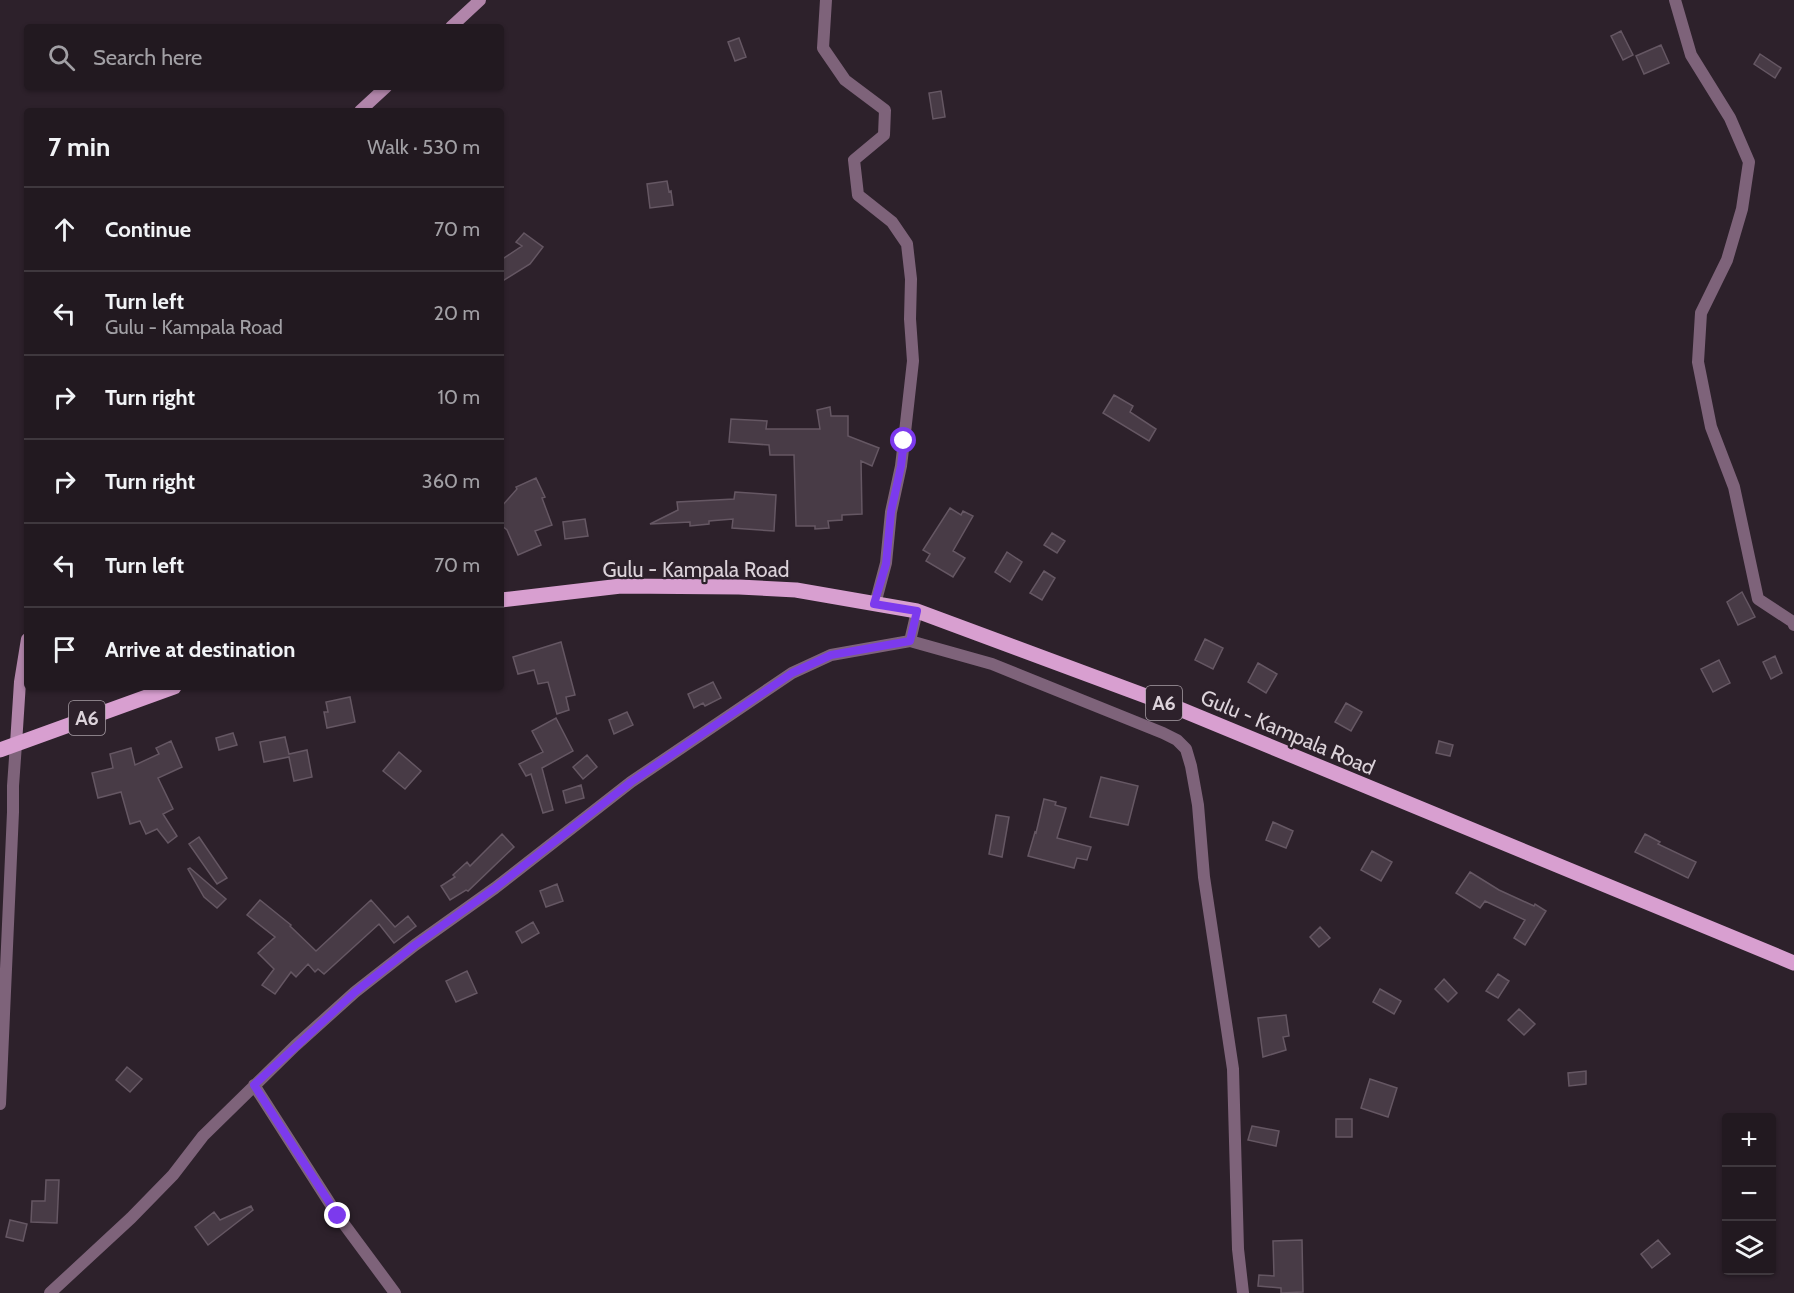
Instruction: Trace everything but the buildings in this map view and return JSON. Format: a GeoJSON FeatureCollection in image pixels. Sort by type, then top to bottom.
{"type":"FeatureCollection","features":[{"type":"Feature","properties":{"kind":"main road","name":"Gulu - Kampala Road"},"geometry":{"type":"LineString","coordinates":[[504,600],[621,586],[740,587],[796,590],[917,611],[1170,705],[1794,963]]}},
{"type":"Feature","properties":{"kind":"main road","name":"A6"},"geometry":{"type":"LineString","coordinates":[[0,750],[166,690]]}},
{"type":"Feature","properties":{"kind":"street"},"geometry":{"type":"LineString","coordinates":[[453,24],[480,0]]}},
{"type":"Feature","properties":{"kind":"street"},"geometry":{"type":"LineString","coordinates":[[826,0],[823,48],[844,80],[885,110],[884,135],[854,160],[858,195],[892,222],[906,244],[911,279],[910,319],[913,361],[904,441],[891,512],[886,564],[874,604]]}},
{"type":"Feature","properties":{"kind":"street"},"geometry":{"type":"LineString","coordinates":[[1675,0],[1691,55],[1730,118],[1749,162],[1742,210],[1727,260],[1701,313],[1698,362],[1704,395],[1711,427],[1734,487],[1758,599],[1793,622],[1794,625]]}},
{"type":"Feature","properties":{"kind":"street"},"geometry":{"type":"LineString","coordinates":[[363,108],[383,90]]}},
{"type":"Feature","properties":{"kind":"street"},"geometry":{"type":"LineString","coordinates":[[910,641],[917,611]]}},
{"type":"Feature","properties":{"kind":"street"},"geometry":{"type":"LineString","coordinates":[[50,1293],[138,1211],[173,1175],[203,1136],[254,1085],[355,992],[415,945],[495,888],[631,782],[792,673],[831,655],[910,641],[992,664],[1163,733],[1176,740],[1185,749],[1191,766],[1198,805],[1204,877],[1233,1069],[1238,1249],[1243,1293]]}},
{"type":"Feature","properties":{"kind":"street"},"geometry":{"type":"LineString","coordinates":[[0,1104],[13,786],[20,682],[24,657]]}},
{"type":"Feature","properties":{"kind":"street"},"geometry":{"type":"LineString","coordinates":[[254,1085],[338,1216],[395,1293]]}},
{"type":"Feature","properties":{"kind":"route"},"geometry":{"type":"LineString","coordinates":[[338,1216],[254,1085],[355,992],[415,945],[495,888],[631,782],[792,673],[831,655],[910,641],[917,611],[874,604],[886,564],[891,512],[904,441]]}}]}
